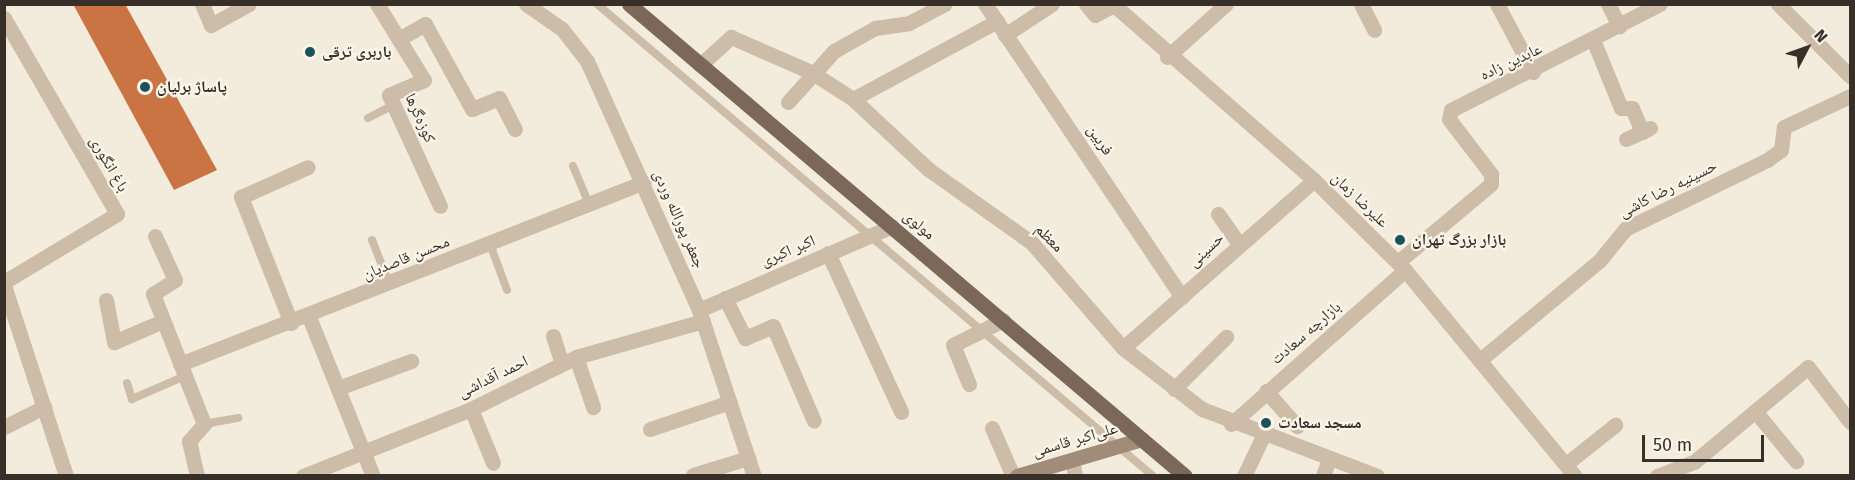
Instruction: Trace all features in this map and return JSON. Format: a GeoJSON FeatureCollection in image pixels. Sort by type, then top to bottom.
{"type":"FeatureCollection","features":[{"type":"Feature","properties":{"kind":"main road","name":"مولوی"},"geometry":{"type":"LineString","coordinates":[[629,4],[1185,476]]}},
{"type":"Feature","properties":{"kind":"street"},"geometry":{"type":"LineString","coordinates":[[202,4],[211,25],[249,4]]}},
{"type":"Feature","properties":{"kind":"street","name":"کوزه‌گرها"},"geometry":{"type":"LineString","coordinates":[[377,4],[424,80],[389,95],[440,206]]}},
{"type":"Feature","properties":{"kind":"street","name":"جعفر پورالله وردی"},"geometry":{"type":"LineString","coordinates":[[526,4],[562,29],[587,61],[644,182],[701,315],[754,476]]}},
{"type":"Feature","properties":{"kind":"street"},"geometry":{"type":"LineString","coordinates":[[788,102],[811,72],[875,28],[909,23],[944,4]]}},
{"type":"Feature","properties":{"kind":"street","name":"فربین"},"geometry":{"type":"LineString","coordinates":[[986,4],[1182,297]]}},
{"type":"Feature","properties":{"kind":"street"},"geometry":{"type":"LineString","coordinates":[[1005,34],[1052,4]]}},
{"type":"Feature","properties":{"kind":"street","name":"علیرضا زمان"},"geometry":{"type":"LineString","coordinates":[[1086,4],[1095,15],[1114,5],[1167,57],[1314,180],[1401,266],[1571,470]]}},
{"type":"Feature","properties":{"kind":"street"},"geometry":{"type":"LineString","coordinates":[[1167,57],[1226,4]]}},
{"type":"Feature","properties":{"kind":"street"},"geometry":{"type":"LineString","coordinates":[[1361,4],[1374,30]]}},
{"type":"Feature","properties":{"kind":"street"},"geometry":{"type":"LineString","coordinates":[[1497,4],[1533,72]]}},
{"type":"Feature","properties":{"kind":"street"},"geometry":{"type":"LineString","coordinates":[[1608,4],[1619,26]]}},
{"type":"Feature","properties":{"kind":"street","name":"عابدین زاده"},"geometry":{"type":"LineString","coordinates":[[1493,180],[1448,114],[1594,42],[1660,4]]}},
{"type":"Feature","properties":{"kind":"street"},"geometry":{"type":"LineString","coordinates":[[1778,4],[1851,76]]}},
{"type":"Feature","properties":{"kind":"street","name":"باغ انگوری"},"geometry":{"type":"LineString","coordinates":[[4,18],[117,214],[4,283],[66,476]]}},
{"type":"Feature","properties":{"kind":"street"},"geometry":{"type":"LineString","coordinates":[[852,99],[997,21]]}},
{"type":"Feature","properties":{"kind":"street"},"geometry":{"type":"LineString","coordinates":[[399,39],[425,24],[472,109],[499,98],[515,129]]}},
{"type":"Feature","properties":{"kind":"street","name":"معظم"},"geometry":{"type":"LineString","coordinates":[[700,65],[731,37],[811,72],[852,99],[928,169],[1032,243],[1123,348],[1174,389],[1231,424],[1377,476]]}},
{"type":"Feature","properties":{"kind":"street"},"geometry":{"type":"LineString","coordinates":[[1594,42],[1621,108],[1632,108],[1646,130],[1626,139]]}},
{"type":"Feature","properties":{"kind":"street","name":"حسینیه رضا کاشی"},"geometry":{"type":"LineString","coordinates":[[1480,360],[1600,260],[1625,229],[1767,160],[1781,150],[1784,127],[1851,96]]}},
{"type":"Feature","properties":{"kind":"street"},"geometry":{"type":"LineString","coordinates":[[291,323],[241,197],[308,166]]}},
{"type":"Feature","properties":{"kind":"street","name":"حسینی"},"geometry":{"type":"LineString","coordinates":[[1123,348],[1314,180]]}},
{"type":"Feature","properties":{"kind":"street","name":"بازارچه سعادت"},"geometry":{"type":"LineString","coordinates":[[1231,424],[1493,180]]}},
{"type":"Feature","properties":{"kind":"street","name":"محسن قاصدیان"},"geometry":{"type":"LineString","coordinates":[[182,370],[291,323],[644,182]]}},
{"type":"Feature","properties":{"kind":"street"},"geometry":{"type":"LineString","coordinates":[[1218,214],[1239,244]]}},
{"type":"Feature","properties":{"kind":"street","name":"اکبر اکبری"},"geometry":{"type":"LineString","coordinates":[[701,315],[725,298],[892,226]]}},
{"type":"Feature","properties":{"kind":"street"},"geometry":{"type":"LineString","coordinates":[[155,236],[175,280],[153,294],[204,424],[189,441],[197,476]]}},
{"type":"Feature","properties":{"kind":"street"},"geometry":{"type":"LineString","coordinates":[[828,253],[901,412]]}},
{"type":"Feature","properties":{"kind":"street"},"geometry":{"type":"LineString","coordinates":[[725,298],[745,338],[773,326],[814,421]]}},
{"type":"Feature","properties":{"kind":"street"},"geometry":{"type":"LineString","coordinates":[[106,300],[114,342],[163,321]]}},
{"type":"Feature","properties":{"kind":"street","name":"احمد آقداشی"},"geometry":{"type":"LineString","coordinates":[[303,476],[363,449],[471,409],[569,360],[701,315]]}},
{"type":"Feature","properties":{"kind":"street"},"geometry":{"type":"LineString","coordinates":[[309,317],[341,387],[373,476]]}},
{"type":"Feature","properties":{"kind":"street"},"geometry":{"type":"LineString","coordinates":[[969,384],[953,345],[1003,320]]}},
{"type":"Feature","properties":{"kind":"street"},"geometry":{"type":"LineString","coordinates":[[4,332],[19,326]]}},
{"type":"Feature","properties":{"kind":"street"},"geometry":{"type":"LineString","coordinates":[[553,336],[569,360],[592,407]]}},
{"type":"Feature","properties":{"kind":"street"},"geometry":{"type":"LineString","coordinates":[[1174,389],[1226,337]]}},
{"type":"Feature","properties":{"kind":"street"},"geometry":{"type":"LineString","coordinates":[[341,387],[411,361]]}},
{"type":"Feature","properties":{"kind":"street"},"geometry":{"type":"LineString","coordinates":[[1657,476],[1694,462],[1808,367],[1851,422]]}},
{"type":"Feature","properties":{"kind":"street"},"geometry":{"type":"LineString","coordinates":[[1266,391],[1297,426]]}},
{"type":"Feature","properties":{"kind":"street"},"geometry":{"type":"LineString","coordinates":[[650,429],[730,402]]}},
{"type":"Feature","properties":{"kind":"street"},"geometry":{"type":"LineString","coordinates":[[4,426],[44,407]]}},
{"type":"Feature","properties":{"kind":"street"},"geometry":{"type":"LineString","coordinates":[[471,409],[493,463]]}},
{"type":"Feature","properties":{"kind":"street"},"geometry":{"type":"LineString","coordinates":[[1755,411],[1796,461]]}},
{"type":"Feature","properties":{"kind":"street"},"geometry":{"type":"LineString","coordinates":[[1571,470],[1615,425]]}},
{"type":"Feature","properties":{"kind":"street"},"geometry":{"type":"LineString","coordinates":[[992,428],[1015,476]]}},
{"type":"Feature","properties":{"kind":"street"},"geometry":{"type":"LineString","coordinates":[[1244,476],[1263,436]]}},
{"type":"Feature","properties":{"kind":"street","name":"علی‌اکبر قاسمی"},"geometry":{"type":"LineString","coordinates":[[1015,476],[1035,473],[1142,439]]}},
{"type":"Feature","properties":{"kind":"street"},"geometry":{"type":"LineString","coordinates":[[693,475],[748,458]]}},
{"type":"Feature","properties":{"kind":"street"},"geometry":{"type":"LineString","coordinates":[[1323,476],[1329,459]]}},
{"type":"Feature","properties":{"kind":"street"},"geometry":{"type":"LineString","coordinates":[[1072,460],[1075,476]]}},
{"type":"Feature","properties":{"kind":"lane"},"geometry":{"type":"LineString","coordinates":[[597,4],[866,237],[982,331],[1153,476]]}},
{"type":"Feature","properties":{"kind":"lane"},"geometry":{"type":"LineString","coordinates":[[368,118],[394,105]]}},
{"type":"Feature","properties":{"kind":"lane"},"geometry":{"type":"LineString","coordinates":[[573,166],[589,204]]}},
{"type":"Feature","properties":{"kind":"lane"},"geometry":{"type":"LineString","coordinates":[[372,240],[389,284]]}},
{"type":"Feature","properties":{"kind":"lane"},"geometry":{"type":"LineString","coordinates":[[490,244],[507,290]]}},
{"type":"Feature","properties":{"kind":"lane"},"geometry":{"type":"LineString","coordinates":[[127,383],[132,399],[182,370]]}},
{"type":"Feature","properties":{"kind":"lane"},"geometry":{"type":"LineString","coordinates":[[204,424],[238,418]]}},
{"type":"Feature","properties":{"kind":"building","name":"پاساژ برلیان"},"geometry":{"type":"Polygon","coordinates":[[[73,4],[125,4],[217,170],[174,190],[73,4]]]}},
{"type":"Feature","properties":{"kind":"place","name":"باربری ترقی"},"geometry":{"type":"Point","coordinates":[310,52]}},
{"type":"Feature","properties":{"kind":"place","name":"پاساژ برلیان"},"geometry":{"type":"Point","coordinates":[145,87]}},
{"type":"Feature","properties":{"kind":"place","name":"بازار بزرگ تهران"},"geometry":{"type":"Point","coordinates":[1400,240]}},
{"type":"Feature","properties":{"kind":"place","name":"مسجد سعادت"},"geometry":{"type":"Point","coordinates":[1266,423]}}]}
